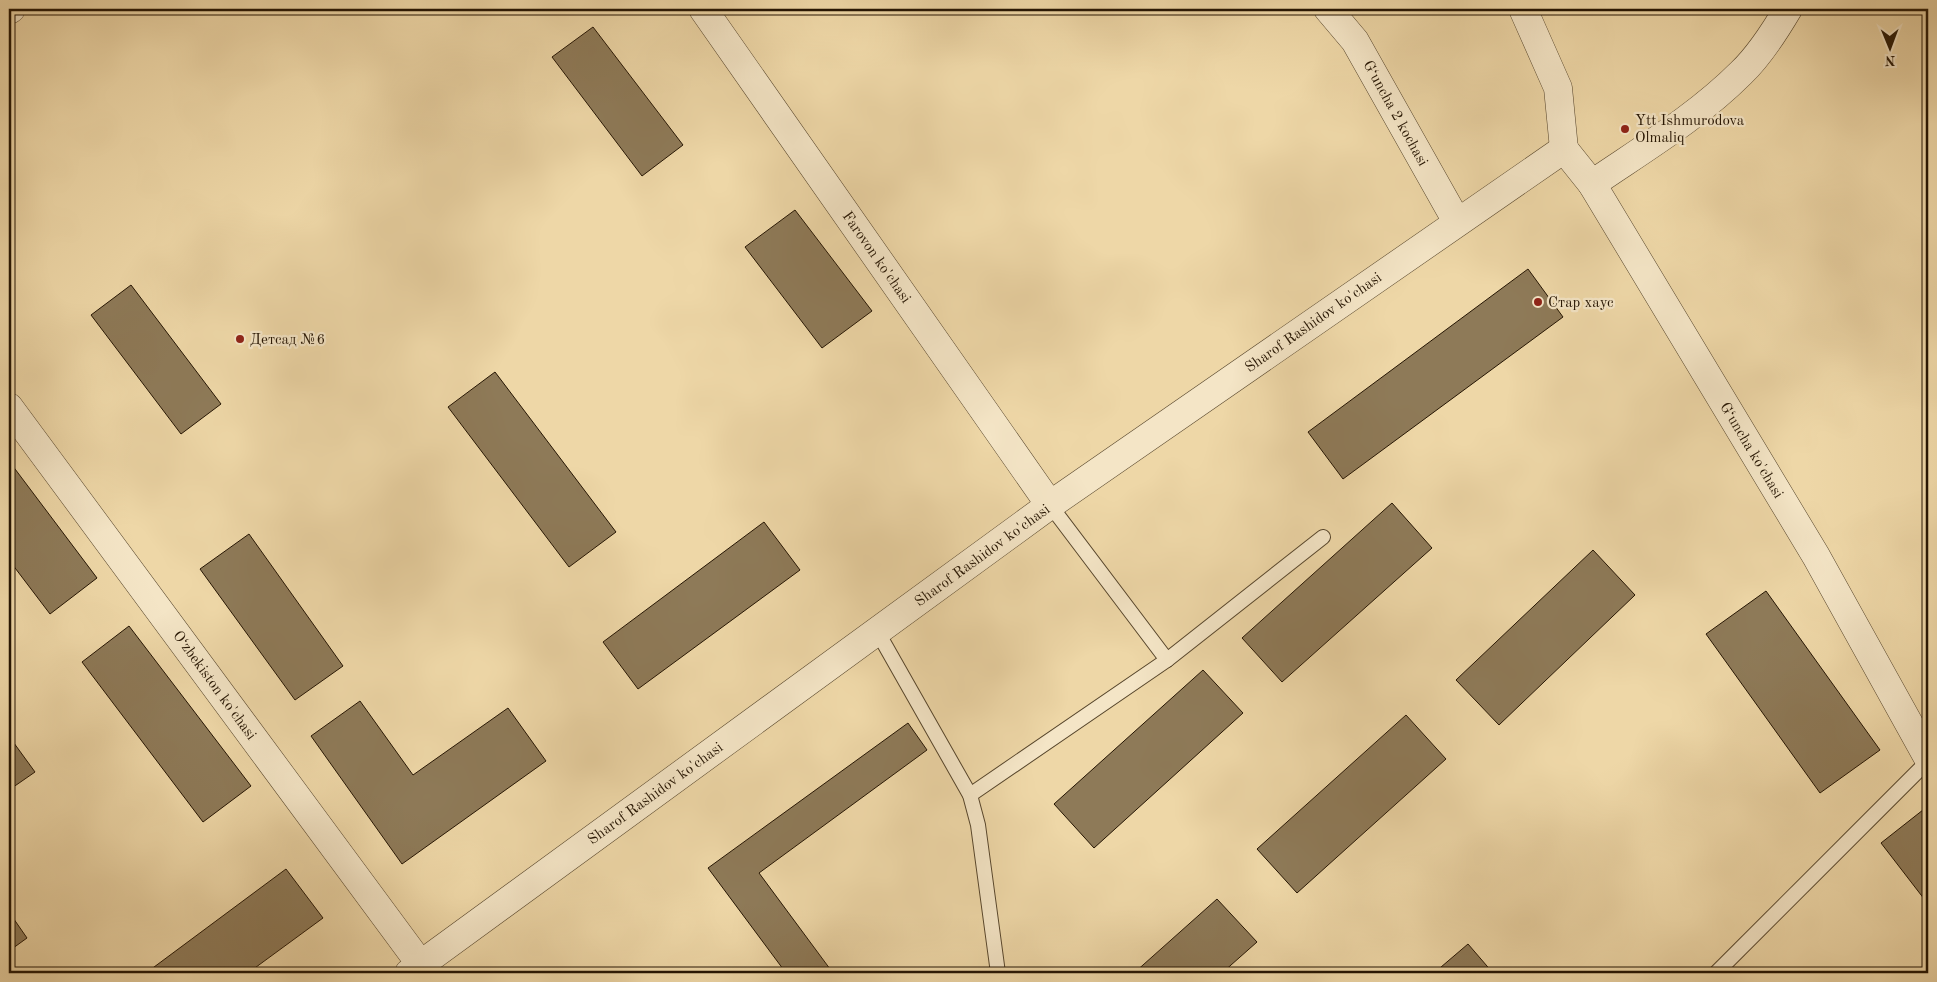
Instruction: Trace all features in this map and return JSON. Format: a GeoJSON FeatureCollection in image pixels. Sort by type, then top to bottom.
{"type":"FeatureCollection","features":[{"type":"Feature","properties":{"kind":"street","name":"Farovon ko'chasi"},"geometry":{"type":"LineString","coordinates":[[703,9],[1050,505]]}},
{"type":"Feature","properties":{"kind":"street","name":"G‘uncha 2 kochasi"},"geometry":{"type":"LineString","coordinates":[[1328,9],[1355,41],[1457,222]]}},
{"type":"Feature","properties":{"kind":"street"},"geometry":{"type":"LineString","coordinates":[[1523,9],[1558,88],[1564,149]]}},
{"type":"Feature","properties":{"kind":"street"},"geometry":{"type":"LineString","coordinates":[[1592,184],[1703,108],[1742,72],[1774,32],[1788,9]]}},
{"type":"Feature","properties":{"kind":"street","name":"Sharof Rashidov ko'chasi"},"geometry":{"type":"LineString","coordinates":[[419,970],[1050,505],[1564,149]]}},
{"type":"Feature","properties":{"kind":"street","name":"G‘uncha ko'chasi"},"geometry":{"type":"LineString","coordinates":[[1564,149],[1592,184],[1816,556],[1928,759]]}},
{"type":"Feature","properties":{"kind":"street","name":"O‘zbekiston ko'chasi"},"geometry":{"type":"LineString","coordinates":[[9,407],[419,970]]}},
{"type":"Feature","properties":{"kind":"lane"},"geometry":{"type":"LineString","coordinates":[[1050,505],[1167,660]]}},
{"type":"Feature","properties":{"kind":"lane"},"geometry":{"type":"LineString","coordinates":[[970,795],[1167,660],[1323,537]]}},
{"type":"Feature","properties":{"kind":"lane"},"geometry":{"type":"LineString","coordinates":[[878,630],[970,795],[978,825],[998,973]]}},
{"type":"Feature","properties":{"kind":"lane"},"geometry":{"type":"LineString","coordinates":[[1716,973],[1928,759]]}},
{"type":"Feature","properties":{"kind":"building"},"geometry":{"type":"Polygon","coordinates":[[[593,27],[683,145],[642,176],[552,57],[593,27]]]}},
{"type":"Feature","properties":{"kind":"building"},"geometry":{"type":"Polygon","coordinates":[[[795,210],[872,311],[822,348],[745,247],[795,210]]]}},
{"type":"Feature","properties":{"kind":"building"},"geometry":{"type":"Polygon","coordinates":[[[1528,269],[1563,317],[1343,479],[1308,432],[1528,269]]]}},
{"type":"Feature","properties":{"kind":"building"},"geometry":{"type":"Polygon","coordinates":[[[131,285],[221,404],[181,434],[91,315],[131,285]]]}},
{"type":"Feature","properties":{"kind":"building"},"geometry":{"type":"Polygon","coordinates":[[[495,372],[616,532],[569,567],[448,407],[495,372]]]}},
{"type":"Feature","properties":{"kind":"building"},"geometry":{"type":"Polygon","coordinates":[[[9,461],[97,578],[50,614],[9,560],[9,461]]]}},
{"type":"Feature","properties":{"kind":"building"},"geometry":{"type":"Polygon","coordinates":[[[1392,503],[1432,548],[1282,682],[1242,638],[1392,503]]]}},
{"type":"Feature","properties":{"kind":"building"},"geometry":{"type":"Polygon","coordinates":[[[764,522],[800,570],[638,689],[603,642],[764,522]]]}},
{"type":"Feature","properties":{"kind":"building"},"geometry":{"type":"Polygon","coordinates":[[[249,534],[343,666],[295,700],[200,569],[249,534]]]}},
{"type":"Feature","properties":{"kind":"building"},"geometry":{"type":"Polygon","coordinates":[[[1593,550],[1635,595],[1499,725],[1456,680],[1593,550]]]}},
{"type":"Feature","properties":{"kind":"building"},"geometry":{"type":"Polygon","coordinates":[[[1766,591],[1880,750],[1820,793],[1706,634],[1766,591]]]}},
{"type":"Feature","properties":{"kind":"building"},"geometry":{"type":"Polygon","coordinates":[[[129,626],[251,786],[203,822],[82,662],[129,626]]]}},
{"type":"Feature","properties":{"kind":"building"},"geometry":{"type":"Polygon","coordinates":[[[1203,670],[1243,713],[1094,848],[1054,804],[1203,670]]]}},
{"type":"Feature","properties":{"kind":"building"},"geometry":{"type":"Polygon","coordinates":[[[360,701],[413,775],[508,708],[546,761],[402,864],[311,736],[360,701]]]}},
{"type":"Feature","properties":{"kind":"building"},"geometry":{"type":"Polygon","coordinates":[[[1406,715],[1446,759],[1297,893],[1257,849],[1406,715]]]}},
{"type":"Feature","properties":{"kind":"building"},"geometry":{"type":"Polygon","coordinates":[[[908,723],[927,750],[759,873],[833,973],[786,973],[708,868],[908,723]]]}},
{"type":"Feature","properties":{"kind":"building"},"geometry":{"type":"Polygon","coordinates":[[[11,739],[35,772],[9,790],[9,740],[11,739]]]}},
{"type":"Feature","properties":{"kind":"building"},"geometry":{"type":"Polygon","coordinates":[[[1928,806],[1928,904],[1881,843],[1928,806]]]}},
{"type":"Feature","properties":{"kind":"building"},"geometry":{"type":"Polygon","coordinates":[[[286,869],[323,918],[248,973],[146,973],[286,869]]]}},
{"type":"Feature","properties":{"kind":"building"},"geometry":{"type":"Polygon","coordinates":[[[1217,899],[1257,942],[1222,973],[1134,973],[1217,899]]]}},
{"type":"Feature","properties":{"kind":"building"},"geometry":{"type":"Polygon","coordinates":[[[9,912],[27,938],[9,951],[9,912]]]}},
{"type":"Feature","properties":{"kind":"building"},"geometry":{"type":"Polygon","coordinates":[[[1468,944],[1493,973],[1434,973],[1468,944]]]}},
{"type":"Feature","properties":{"kind":"place","name":"Ytt Ishmurodova Olmaliq"},"geometry":{"type":"Point","coordinates":[1625,129]}},
{"type":"Feature","properties":{"kind":"place","name":"Стар хаус"},"geometry":{"type":"Point","coordinates":[1538,302]}},
{"type":"Feature","properties":{"kind":"place","name":"Детсад №6"},"geometry":{"type":"Point","coordinates":[240,339]}}]}
